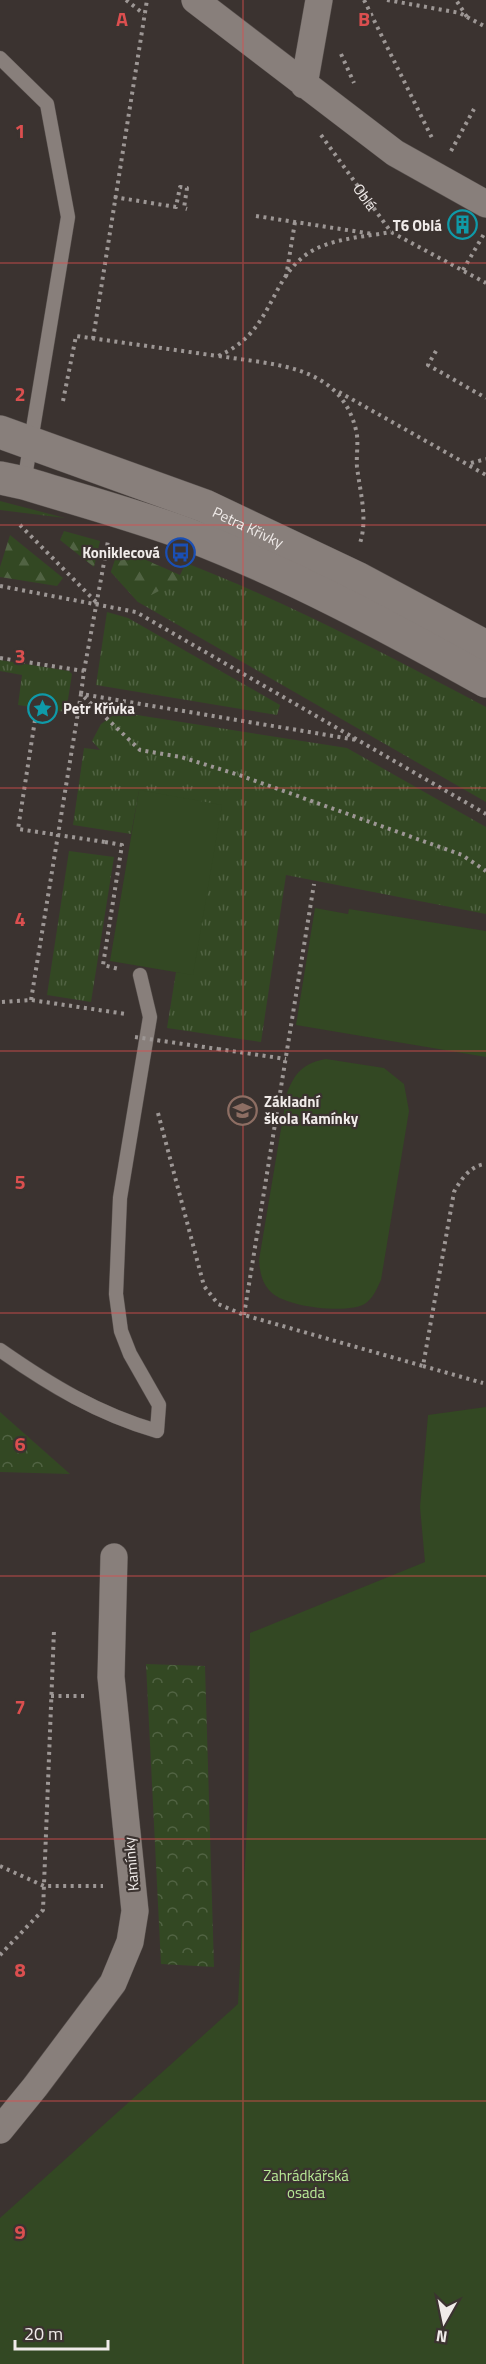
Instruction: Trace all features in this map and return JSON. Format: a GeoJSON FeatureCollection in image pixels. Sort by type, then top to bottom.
{"type":"FeatureCollection","features":[{"type":"Feature","properties":{"kind":"street"},"geometry":{"type":"LineString","coordinates":[[195,0],[395,153],[486,204]]}},
{"type":"Feature","properties":{"kind":"street"},"geometry":{"type":"LineString","coordinates":[[304,85],[319,0]]}},
{"type":"Feature","properties":{"kind":"street","name":"Petra Křivky"},"geometry":{"type":"LineString","coordinates":[[0,432],[206,506],[359,579],[486,647]]}},
{"type":"Feature","properties":{"kind":"street","name":"Petra Křivky"},"geometry":{"type":"LineString","coordinates":[[12,481],[188,535],[263,566],[349,605],[486,681]]}},
{"type":"Feature","properties":{"kind":"street","name":"Kamínky"},"geometry":{"type":"LineString","coordinates":[[0,2130],[113,1983],[130,1942],[135,1911],[111,1677],[114,1557]]}},
{"type":"Feature","properties":{"kind":"lane"},"geometry":{"type":"LineString","coordinates":[[0,58],[47,105],[68,217],[31,442],[12,481]]}},
{"type":"Feature","properties":{"kind":"lane"},"geometry":{"type":"LineString","coordinates":[[0,1350],[56,1389],[121,1421],[157,1431],[159,1405],[130,1354],[121,1331],[116,1294],[120,1198],[150,1017],[140,975]]}},
{"type":"Feature","properties":{"kind":"path"},"geometry":{"type":"LineString","coordinates":[[126,0],[145,14]]}},
{"type":"Feature","properties":{"kind":"path"},"geometry":{"type":"LineString","coordinates":[[93,339],[147,0]]}},
{"type":"Feature","properties":{"kind":"path"},"geometry":{"type":"LineString","coordinates":[[364,0],[436,147],[426,140]]}},
{"type":"Feature","properties":{"kind":"path"},"geometry":{"type":"LineString","coordinates":[[387,0],[460,13],[486,27]]}},
{"type":"Feature","properties":{"kind":"path"},"geometry":{"type":"LineString","coordinates":[[456,0],[467,16]]}},
{"type":"Feature","properties":{"kind":"path"},"geometry":{"type":"LineString","coordinates":[[338,46],[359,91]]}},
{"type":"Feature","properties":{"kind":"path"},"geometry":{"type":"LineString","coordinates":[[449,154],[474,109]]}},
{"type":"Feature","properties":{"kind":"path","name":"Oblá"},"geometry":{"type":"LineString","coordinates":[[318,132],[391,232],[486,283]]}},
{"type":"Feature","properties":{"kind":"path"},"geometry":{"type":"LineString","coordinates":[[442,150],[458,160]]}},
{"type":"Feature","properties":{"kind":"path"},"geometry":{"type":"LineString","coordinates":[[114,197],[176,207],[180,187],[187,188],[183,208],[187,209]]}},
{"type":"Feature","properties":{"kind":"path"},"geometry":{"type":"LineString","coordinates":[[256,216],[377,235]]}},
{"type":"Feature","properties":{"kind":"path"},"geometry":{"type":"LineString","coordinates":[[286,279],[295,222]]}},
{"type":"Feature","properties":{"kind":"path"},"geometry":{"type":"LineString","coordinates":[[464,270],[486,230]]}},
{"type":"Feature","properties":{"kind":"path"},"geometry":{"type":"LineString","coordinates":[[218,356],[232,350],[253,333],[286,279],[300,261],[319,248],[391,232]]}},
{"type":"Feature","properties":{"kind":"path"},"geometry":{"type":"LineString","coordinates":[[63,404],[76,336],[300,369],[486,475]]}},
{"type":"Feature","properties":{"kind":"path"},"geometry":{"type":"LineString","coordinates":[[436,351],[428,365],[486,398]]}},
{"type":"Feature","properties":{"kind":"path"},"geometry":{"type":"LineString","coordinates":[[333,389],[344,400],[357,432],[357,462],[365,528],[359,547],[349,542]]}},
{"type":"Feature","properties":{"kind":"path"},"geometry":{"type":"LineString","coordinates":[[470,464],[486,459]]}},
{"type":"Feature","properties":{"kind":"path"},"geometry":{"type":"LineString","coordinates":[[20,525],[96,603]]}},
{"type":"Feature","properties":{"kind":"path"},"geometry":{"type":"LineString","coordinates":[[31,999],[84,671],[108,540]]}},
{"type":"Feature","properties":{"kind":"path"},"geometry":{"type":"LineString","coordinates":[[0,586],[136,612],[486,814]]}},
{"type":"Feature","properties":{"kind":"path"},"geometry":{"type":"LineString","coordinates":[[0,657],[84,671]]}},
{"type":"Feature","properties":{"kind":"path"},"geometry":{"type":"LineString","coordinates":[[81,694],[357,740]]}},
{"type":"Feature","properties":{"kind":"path"},"geometry":{"type":"LineString","coordinates":[[81,694],[140,750],[181,758],[239,775],[462,855],[486,871]]}},
{"type":"Feature","properties":{"kind":"path"},"geometry":{"type":"LineString","coordinates":[[35,720],[18,829],[122,845],[103,965],[140,975]]}},
{"type":"Feature","properties":{"kind":"path"},"geometry":{"type":"LineString","coordinates":[[244,1315],[314,884]]}},
{"type":"Feature","properties":{"kind":"path"},"geometry":{"type":"LineString","coordinates":[[2,1002],[31,999],[150,1017]]}},
{"type":"Feature","properties":{"kind":"path"},"geometry":{"type":"LineString","coordinates":[[135,1037],[286,1059]]}},
{"type":"Feature","properties":{"kind":"path"},"geometry":{"type":"LineString","coordinates":[[144,1058],[204,1286],[218,1304],[244,1315],[483,1383]]}},
{"type":"Feature","properties":{"kind":"path"},"geometry":{"type":"LineString","coordinates":[[423,1366],[454,1191],[464,1176],[481,1164],[486,1164]]}},
{"type":"Feature","properties":{"kind":"path"},"geometry":{"type":"LineString","coordinates":[[0,1955],[4,1948],[43,1910],[54,1630]]}},
{"type":"Feature","properties":{"kind":"path"},"geometry":{"type":"LineString","coordinates":[[46,1639],[53,1639]]}},
{"type":"Feature","properties":{"kind":"path"},"geometry":{"type":"LineString","coordinates":[[44,1726],[50,1725]]}},
{"type":"Feature","properties":{"kind":"path"},"geometry":{"type":"LineString","coordinates":[[41,1810],[47,1811]]}},
{"type":"Feature","properties":{"kind":"path"},"geometry":{"type":"LineString","coordinates":[[0,1866],[44,1886],[95,1887]]}},
{"type":"Feature","properties":{"kind":"green space"},"geometry":{"type":"Polygon","coordinates":[[[0,501],[65,518],[0,510],[0,501]]]}},
{"type":"Feature","properties":{"kind":"green space"},"geometry":{"type":"Polygon","coordinates":[[[64,531],[100,541],[94,567],[60,540],[64,531]]]}},
{"type":"Feature","properties":{"kind":"green space"},"geometry":{"type":"Polygon","coordinates":[[[10,535],[63,578],[57,586],[0,577],[0,567],[10,535]]]}},
{"type":"Feature","properties":{"kind":"green space"},"geometry":{"type":"Polygon","coordinates":[[[119,548],[180,575],[186,563],[262,595],[338,630],[486,707],[486,802],[138,602],[111,572],[119,548]]]}},
{"type":"Feature","properties":{"kind":"green space"},"geometry":{"type":"Polygon","coordinates":[[[119,548],[179,575],[178,581],[138,602],[111,572],[119,548]]]}},
{"type":"Feature","properties":{"kind":"green space"},"geometry":{"type":"Polygon","coordinates":[[[107,612],[128,618],[280,705],[277,715],[96,685],[107,612]]]}},
{"type":"Feature","properties":{"kind":"green space"},"geometry":{"type":"Polygon","coordinates":[[[0,660],[69,671],[72,674],[66,712],[18,705],[22,675],[0,671],[0,660]]]}},
{"type":"Feature","properties":{"kind":"green space"},"geometry":{"type":"Polygon","coordinates":[[[118,712],[347,748],[486,827],[486,914],[286,875],[261,1042],[167,1028],[176,972],[193,974],[139,791],[131,834],[73,825],[84,748],[100,750],[92,741],[101,724],[118,712]]]}},
{"type":"Feature","properties":{"kind":"green space"},"geometry":{"type":"Polygon","coordinates":[[[139,790],[222,805],[193,975],[110,961],[139,790]]]}},
{"type":"Feature","properties":{"kind":"green space"},"geometry":{"type":"Polygon","coordinates":[[[69,851],[114,857],[91,1002],[47,995],[69,851]]]}},
{"type":"Feature","properties":{"kind":"green space"},"geometry":{"type":"Polygon","coordinates":[[[315,908],[348,914],[349,909],[486,931],[486,1057],[296,1025],[315,908]]]}},
{"type":"Feature","properties":{"kind":"green space"},"geometry":{"type":"Polygon","coordinates":[[[326,1059],[384,1068],[404,1084],[409,1111],[381,1280],[366,1303],[358,1307],[333,1309],[291,1302],[272,1293],[264,1282],[259,1260],[287,1093],[293,1079],[301,1070],[312,1063],[326,1059]]]}},
{"type":"Feature","properties":{"kind":"green space","name":"Zahrádkářská osada"},"geometry":{"type":"Polygon","coordinates":[[[486,1407],[486,2364],[0,2364],[0,2218],[238,2004],[248,1803],[250,1633],[425,1562],[420,1507],[428,1415],[486,1407]]]}},
{"type":"Feature","properties":{"kind":"green space"},"geometry":{"type":"Polygon","coordinates":[[[0,1412],[70,1474],[0,1472],[0,1412]]]}},
{"type":"Feature","properties":{"kind":"green space"},"geometry":{"type":"Polygon","coordinates":[[[146,1664],[205,1666],[214,1967],[161,1964],[146,1664]]]}},
{"type":"Feature","properties":{"kind":"place","name":"T6 Oblá"},"geometry":{"type":"Point","coordinates":[463,225]}},
{"type":"Feature","properties":{"kind":"place","name":"Koniklecová"},"geometry":{"type":"Point","coordinates":[181,552]}},
{"type":"Feature","properties":{"kind":"place","name":"Petr Křívka"},"geometry":{"type":"Point","coordinates":[42,708]}},
{"type":"Feature","properties":{"kind":"place","name":"Základní škola Kamínky"},"geometry":{"type":"Point","coordinates":[243,1110]}}]}
